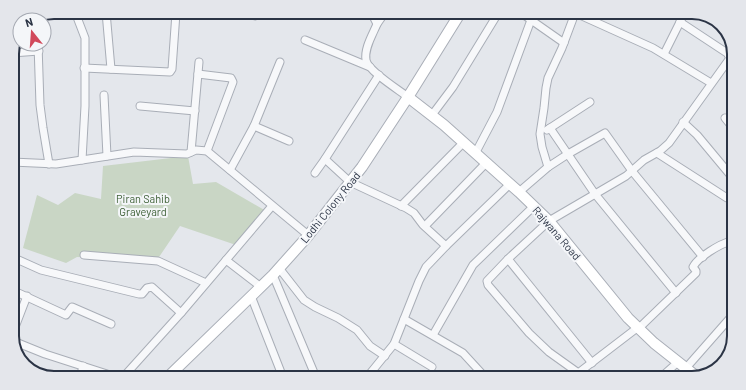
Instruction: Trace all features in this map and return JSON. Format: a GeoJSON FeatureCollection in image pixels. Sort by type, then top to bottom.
{"type":"FeatureCollection","features":[{"type":"Feature","properties":{"kind":"main road","name":"Lodhi Colony Road"},"geometry":{"type":"LineString","coordinates":[[174,371],[261,287],[308,235],[362,167],[408,97],[456,19]]}},
{"type":"Feature","properties":{"kind":"main road","name":"Rajwana Road"},"geometry":{"type":"LineString","coordinates":[[408,97],[476,152],[534,206],[549,221],[638,329],[690,371]]}},
{"type":"Feature","properties":{"kind":"street"},"geometry":{"type":"LineString","coordinates":[[77,19],[84,38],[86,106],[82,160]]}},
{"type":"Feature","properties":{"kind":"street"},"geometry":{"type":"LineString","coordinates":[[107,19],[111,69]]}},
{"type":"Feature","properties":{"kind":"street"},"geometry":{"type":"LineString","coordinates":[[84,68],[170,72],[172,70],[176,19]]}},
{"type":"Feature","properties":{"kind":"street"},"geometry":{"type":"LineString","coordinates":[[374,19],[377,24]]}},
{"type":"Feature","properties":{"kind":"street"},"geometry":{"type":"LineString","coordinates":[[380,19],[377,24],[368,49],[366,60],[370,67],[379,75],[408,97]]}},
{"type":"Feature","properties":{"kind":"street"},"geometry":{"type":"LineString","coordinates":[[432,115],[453,87],[495,19]]}},
{"type":"Feature","properties":{"kind":"street"},"geometry":{"type":"LineString","coordinates":[[476,152],[497,112],[525,19]]}},
{"type":"Feature","properties":{"kind":"street"},"geometry":{"type":"LineString","coordinates":[[530,19],[564,43]]}},
{"type":"Feature","properties":{"kind":"street"},"geometry":{"type":"LineString","coordinates":[[548,167],[540,134],[546,88],[548,78],[573,19]]}},
{"type":"Feature","properties":{"kind":"street"},"geometry":{"type":"LineString","coordinates":[[588,19],[664,54],[711,83]]}},
{"type":"Feature","properties":{"kind":"street"},"geometry":{"type":"LineString","coordinates":[[664,54],[681,19],[727,53]]}},
{"type":"Feature","properties":{"kind":"street"},"geometry":{"type":"LineString","coordinates":[[305,40],[370,67]]}},
{"type":"Feature","properties":{"kind":"street"},"geometry":{"type":"LineString","coordinates":[[39,52],[40,105],[49,164]]}},
{"type":"Feature","properties":{"kind":"street"},"geometry":{"type":"LineString","coordinates":[[191,152],[199,62]]}},
{"type":"Feature","properties":{"kind":"street"},"geometry":{"type":"LineString","coordinates":[[230,170],[254,126],[280,62]]}},
{"type":"Feature","properties":{"kind":"street"},"geometry":{"type":"LineString","coordinates":[[573,371],[549,352],[529,333],[488,285],[488,279],[549,221],[632,171],[644,160],[668,143],[711,83],[727,66]]}},
{"type":"Feature","properties":{"kind":"street"},"geometry":{"type":"LineString","coordinates":[[198,74],[231,78],[234,82],[207,151]]}},
{"type":"Feature","properties":{"kind":"street"},"geometry":{"type":"LineString","coordinates":[[315,173],[379,75]]}},
{"type":"Feature","properties":{"kind":"street"},"geometry":{"type":"LineString","coordinates":[[104,95],[107,156]]}},
{"type":"Feature","properties":{"kind":"street"},"geometry":{"type":"LineString","coordinates":[[540,134],[590,102]]}},
{"type":"Feature","properties":{"kind":"street"},"geometry":{"type":"LineString","coordinates":[[140,106],[195,111]]}},
{"type":"Feature","properties":{"kind":"street"},"geometry":{"type":"LineString","coordinates":[[683,122],[698,135],[727,171]]}},
{"type":"Feature","properties":{"kind":"street"},"geometry":{"type":"LineString","coordinates":[[254,126],[289,141]]}},
{"type":"Feature","properties":{"kind":"street"},"geometry":{"type":"LineString","coordinates":[[550,128],[595,194],[676,293]]}},
{"type":"Feature","properties":{"kind":"street"},"geometry":{"type":"LineString","coordinates":[[519,192],[548,167],[605,133],[632,171],[703,257]]}},
{"type":"Feature","properties":{"kind":"street"},"geometry":{"type":"LineString","coordinates":[[401,206],[464,142]]}},
{"type":"Feature","properties":{"kind":"street"},"geometry":{"type":"LineString","coordinates":[[19,162],[56,164],[134,152],[187,154],[196,150],[207,151],[308,235]]}},
{"type":"Feature","properties":{"kind":"street"},"geometry":{"type":"LineString","coordinates":[[656,152],[727,198]]}},
{"type":"Feature","properties":{"kind":"street"},"geometry":{"type":"LineString","coordinates":[[325,159],[350,182],[414,213],[424,226],[446,246]]}},
{"type":"Feature","properties":{"kind":"street"},"geometry":{"type":"LineString","coordinates":[[424,226],[487,162]]}},
{"type":"Feature","properties":{"kind":"street"},"geometry":{"type":"LineString","coordinates":[[372,371],[394,344],[423,273],[432,260],[510,184]]}},
{"type":"Feature","properties":{"kind":"street"},"geometry":{"type":"LineString","coordinates":[[129,371],[181,313],[272,206]]}},
{"type":"Feature","properties":{"kind":"street"},"geometry":{"type":"LineString","coordinates":[[433,335],[473,265],[534,206]]}},
{"type":"Feature","properties":{"kind":"street"},"geometry":{"type":"LineString","coordinates":[[584,371],[592,363],[638,329],[676,293],[697,272],[693,266],[703,257],[727,242]]}},
{"type":"Feature","properties":{"kind":"street"},"geometry":{"type":"LineString","coordinates":[[84,255],[158,261],[206,283]]}},
{"type":"Feature","properties":{"kind":"street"},"geometry":{"type":"LineString","coordinates":[[508,259],[592,363]]}},
{"type":"Feature","properties":{"kind":"street"},"geometry":{"type":"LineString","coordinates":[[19,260],[41,270],[139,294],[142,294],[147,288],[152,287],[181,313]]}},
{"type":"Feature","properties":{"kind":"street"},"geometry":{"type":"LineString","coordinates":[[226,260],[261,287]]}},
{"type":"Feature","properties":{"kind":"street"},"geometry":{"type":"LineString","coordinates":[[276,271],[304,300],[358,330],[370,346],[385,356]]}},
{"type":"Feature","properties":{"kind":"street"},"geometry":{"type":"LineString","coordinates":[[276,271],[314,371]]}},
{"type":"Feature","properties":{"kind":"street"},"geometry":{"type":"LineString","coordinates":[[19,293],[66,315],[72,308],[111,324]]}},
{"type":"Feature","properties":{"kind":"street"},"geometry":{"type":"LineString","coordinates":[[19,317],[27,296]]}},
{"type":"Feature","properties":{"kind":"street"},"geometry":{"type":"LineString","coordinates":[[251,296],[280,371]]}},
{"type":"Feature","properties":{"kind":"street"},"geometry":{"type":"LineString","coordinates":[[404,319],[463,353],[479,371]]}},
{"type":"Feature","properties":{"kind":"street"},"geometry":{"type":"LineString","coordinates":[[672,371],[682,365],[727,321]]}},
{"type":"Feature","properties":{"kind":"street"},"geometry":{"type":"LineString","coordinates":[[20,344],[45,354],[99,371]]}},
{"type":"Feature","properties":{"kind":"street"},"geometry":{"type":"LineString","coordinates":[[394,344],[432,367]]}},
{"type":"Feature","properties":{"kind":"street"},"geometry":{"type":"LineString","coordinates":[[82,371],[83,366]]}},
{"type":"Feature","properties":{"kind":"green space","name":"Piran Sahib Graveyard"},"geometry":{"type":"Polygon","coordinates":[[[188,156],[193,184],[216,182],[266,211],[236,245],[180,226],[157,260],[77,257],[66,263],[23,248],[37,195],[58,205],[75,193],[101,199],[103,166],[188,156]]]}}]}
